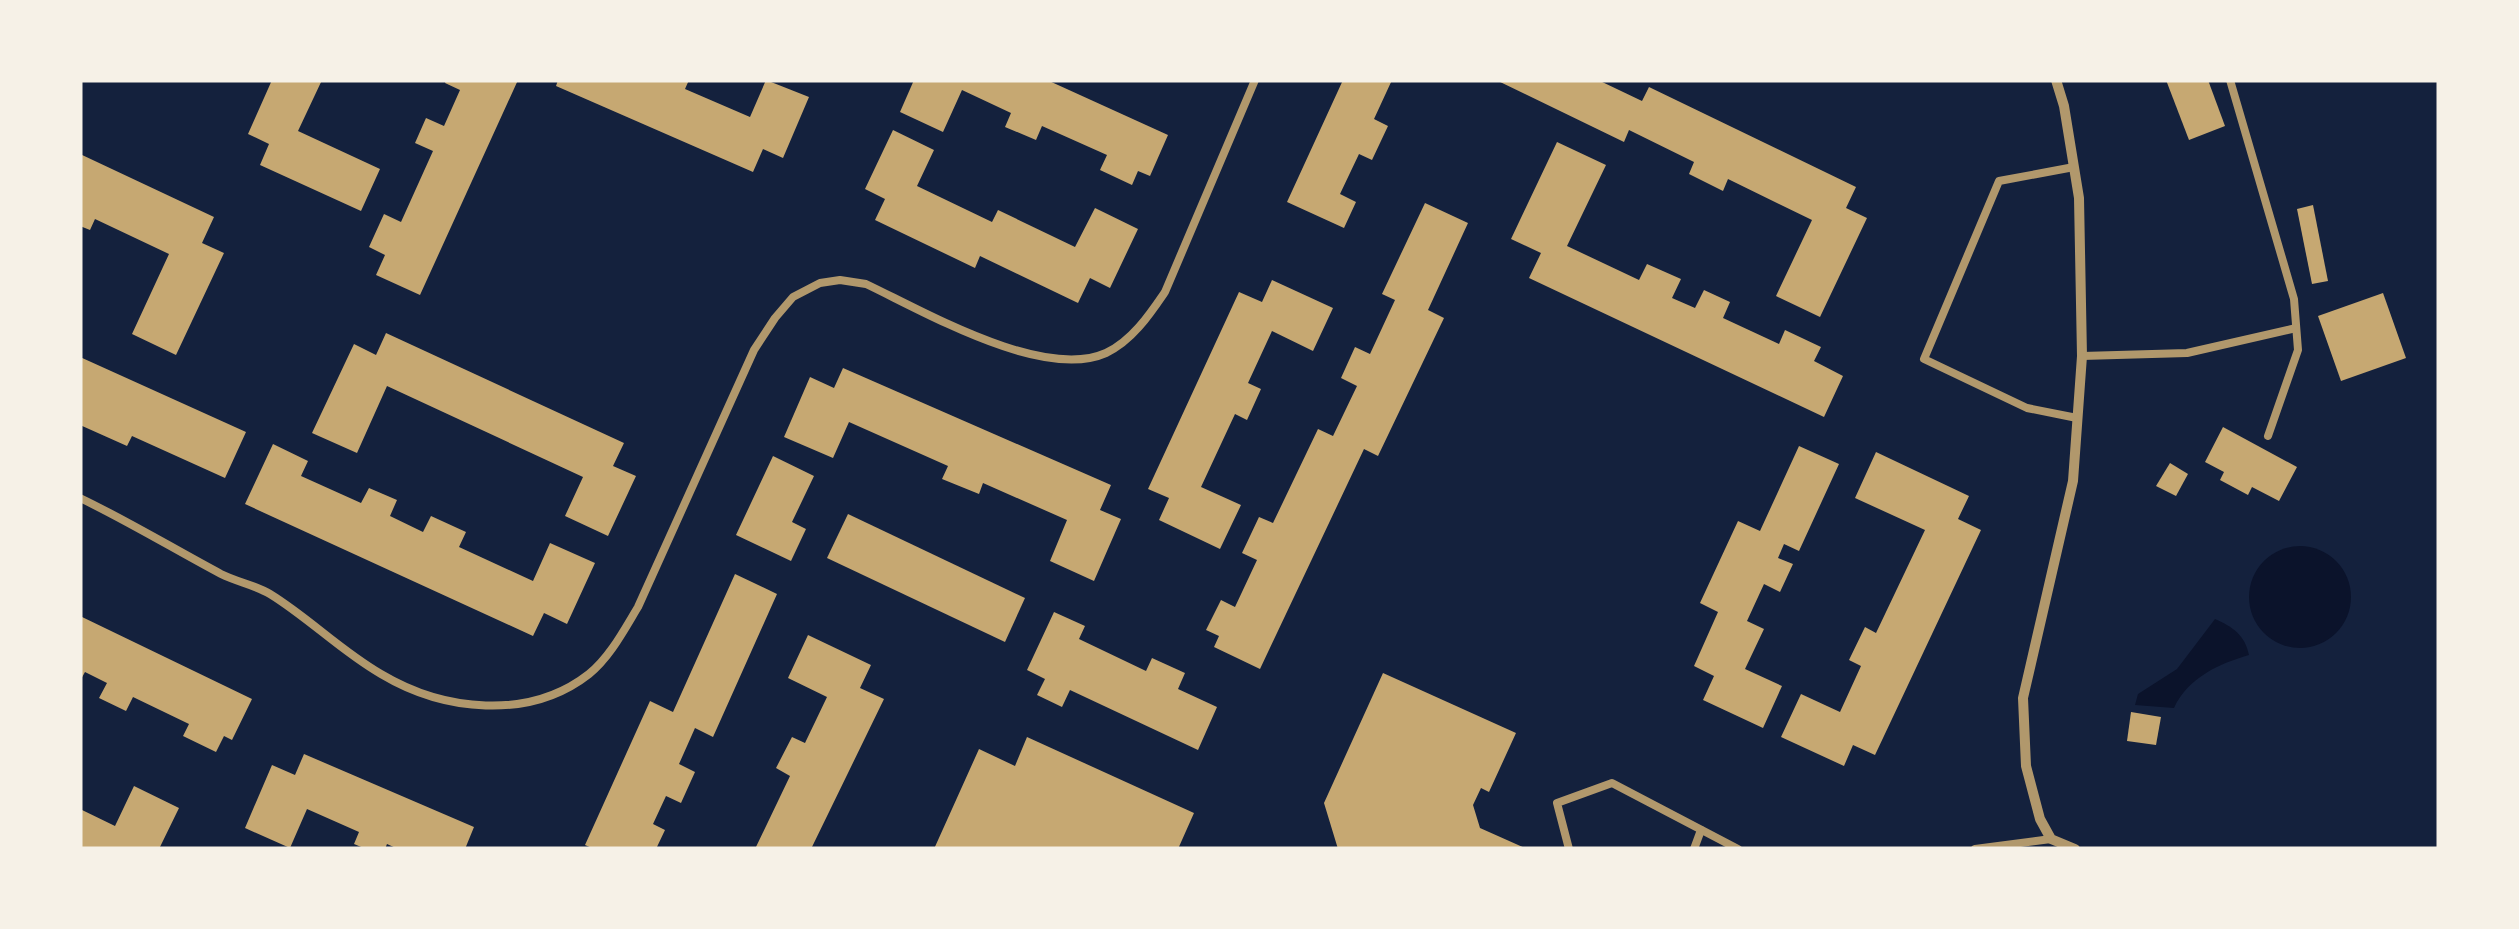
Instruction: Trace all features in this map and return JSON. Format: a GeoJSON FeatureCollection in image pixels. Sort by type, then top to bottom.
{"type":"FeatureCollection","features":[{"type":"Feature","properties":{"kind":"street"},"geometry":{"type":"LineString","coordinates":[[2056,80],[2079,198],[2082,356],[2073,481],[2023,698],[2026,766],[2040,819],[2051,839],[2075,849]]}},
{"type":"Feature","properties":{"kind":"lane"},"geometry":{"type":"LineString","coordinates":[[80,498],[225,576],[265,591],[382,675],[414,690],[470,704],[502,707],[529,702],[562,690],[591,673],[614,647],[638,607],[754,350],[792,297],[820,283],[840,280],[866,284],[1037,357],[1085,360],[1109,352],[1146,320],[1165,292],[1254,80]]}},
{"type":"Feature","properties":{"kind":"lane"},"geometry":{"type":"LineString","coordinates":[[2230,80],[2294,298],[2298,350],[2268,436]]}},
{"type":"Feature","properties":{"kind":"lane"},"geometry":{"type":"LineString","coordinates":[[2074,167],[1999,181],[1924,359],[2027,408],[2078,418]]}},
{"type":"Feature","properties":{"kind":"lane"},"geometry":{"type":"LineString","coordinates":[[2082,356],[2188,353],[2296,328]]}},
{"type":"Feature","properties":{"kind":"lane"},"geometry":{"type":"LineString","coordinates":[[1569,849],[1557,803],[1612,783],[1738,849]]}},
{"type":"Feature","properties":{"kind":"lane"},"geometry":{"type":"LineString","coordinates":[[1694,849],[1700,830]]}},
{"type":"Feature","properties":{"kind":"lane"},"geometry":{"type":"LineString","coordinates":[[1975,849],[2051,839]]}},
{"type":"Feature","properties":{"kind":"water"},"geometry":{"type":"Polygon","coordinates":[[[2300,546],[2329,554],[2343,568],[2351,597],[2343,626],[2329,640],[2300,648],[2271,640],[2257,626],[2249,597],[2257,568],[2271,554],[2300,546]]]}},
{"type":"Feature","properties":{"kind":"water"},"geometry":{"type":"Polygon","coordinates":[[[2215,619],[2237,632],[2249,655],[2205,674],[2187,688],[2174,708],[2135,705],[2138,694],[2177,669],[2215,619]]]}},
{"type":"Feature","properties":{"kind":"building"},"geometry":{"type":"Polygon","coordinates":[[[272,80],[322,80],[298,131],[380,169],[361,211],[260,165],[269,144],[248,134],[272,80]]]}},
{"type":"Feature","properties":{"kind":"building"},"geometry":{"type":"Polygon","coordinates":[[[518,80],[420,295],[376,275],[385,255],[369,247],[384,214],[401,222],[433,151],[415,143],[426,118],[444,126],[460,90],[445,83],[518,80]]]}},
{"type":"Feature","properties":{"kind":"building"},"geometry":{"type":"Polygon","coordinates":[[[558,80],[689,80],[685,89],[750,117],[766,80],[809,97],[783,158],[763,149],[753,172],[556,86],[558,80]]]}},
{"type":"Feature","properties":{"kind":"building"},"geometry":{"type":"Polygon","coordinates":[[[914,80],[1047,80],[1168,135],[1150,176],[1138,171],[1132,185],[1100,170],[1107,155],[1042,126],[1036,140],[1005,127],[1011,113],[962,90],[943,132],[900,112],[914,80]]]}},
{"type":"Feature","properties":{"kind":"building"},"geometry":{"type":"Polygon","coordinates":[[[1343,80],[1392,80],[1374,119],[1388,126],[1372,160],[1359,154],[1340,194],[1356,202],[1344,228],[1287,202],[1343,80]]]}},
{"type":"Feature","properties":{"kind":"building"},"geometry":{"type":"Polygon","coordinates":[[[1496,80],[1598,80],[1642,101],[1649,87],[1856,187],[1846,208],[1867,218],[1820,317],[1776,296],[1812,220],[1728,179],[1723,191],[1689,174],[1694,162],[1629,130],[1624,142],[1496,80]]]}},
{"type":"Feature","properties":{"kind":"building"},"geometry":{"type":"Polygon","coordinates":[[[2166,80],[2208,80],[2225,126],[2189,140],[2166,80]]]}},
{"type":"Feature","properties":{"kind":"building"},"geometry":{"type":"Polygon","coordinates":[[[893,130],[934,150],[917,186],[992,222],[998,210],[1075,247],[1095,208],[1138,229],[1110,288],[1090,278],[1078,303],[980,256],[975,268],[875,220],[885,199],[865,189],[893,130]]]}},
{"type":"Feature","properties":{"kind":"building"},"geometry":{"type":"Polygon","coordinates":[[[1557,142],[1606,165],[1567,246],[1639,280],[1647,264],[1681,279],[1672,298],[1695,308],[1704,290],[1730,302],[1723,318],[1779,344],[1785,330],[1821,347],[1814,361],[1843,376],[1824,417],[1529,278],[1541,253],[1511,239],[1557,142]]]}},
{"type":"Feature","properties":{"kind":"building"},"geometry":{"type":"Polygon","coordinates":[[[80,154],[214,217],[202,243],[224,253],[176,355],[132,334],[169,254],[95,219],[90,230],[80,226],[80,154]]]}},
{"type":"Feature","properties":{"kind":"building"},"geometry":{"type":"Polygon","coordinates":[[[1425,203],[1468,223],[1428,310],[1444,318],[1378,456],[1364,449],[1260,669],[1214,647],[1219,636],[1206,630],[1221,600],[1235,607],[1257,560],[1242,553],[1259,517],[1273,523],[1318,429],[1333,436],[1357,386],[1341,378],[1355,347],[1370,354],[1395,300],[1382,294],[1425,203]]]}},
{"type":"Feature","properties":{"kind":"building"},"geometry":{"type":"Polygon","coordinates":[[[2313,205],[2328,281],[2312,284],[2297,209],[2313,205]]]}},
{"type":"Feature","properties":{"kind":"building"},"geometry":{"type":"Polygon","coordinates":[[[1272,280],[1333,308],[1313,351],[1272,331],[1248,383],[1261,389],[1247,420],[1235,414],[1201,487],[1241,505],[1220,549],[1159,520],[1169,498],[1148,489],[1239,292],[1262,302],[1272,280]]]}},
{"type":"Feature","properties":{"kind":"building"},"geometry":{"type":"Polygon","coordinates":[[[2383,293],[2406,358],[2341,381],[2318,316],[2383,293]]]}},
{"type":"Feature","properties":{"kind":"building"},"geometry":{"type":"Polygon","coordinates":[[[386,333],[624,443],[613,466],[636,476],[608,536],[565,516],[583,477],[387,386],[357,453],[312,433],[354,344],[376,355],[386,333]]]}},
{"type":"Feature","properties":{"kind":"building"},"geometry":{"type":"Polygon","coordinates":[[[80,357],[246,432],[225,478],[132,436],[127,446],[80,425],[80,357]]]}},
{"type":"Feature","properties":{"kind":"building"},"geometry":{"type":"Polygon","coordinates":[[[843,368],[1111,485],[1100,510],[1121,519],[1094,581],[1050,561],[1067,520],[983,483],[979,494],[942,479],[948,466],[849,422],[833,458],[784,437],[810,377],[834,388],[843,368]]]}},
{"type":"Feature","properties":{"kind":"building"},"geometry":{"type":"Polygon","coordinates":[[[2223,427],[2297,467],[2279,501],[2252,487],[2248,495],[2220,480],[2224,472],[2205,462],[2223,427]]]}},
{"type":"Feature","properties":{"kind":"building"},"geometry":{"type":"Polygon","coordinates":[[[273,444],[308,461],[301,476],[361,503],[369,488],[397,500],[390,516],[423,532],[431,516],[466,532],[459,547],[533,581],[550,543],[595,563],[567,624],[544,613],[533,636],[245,504],[273,444]]]}},
{"type":"Feature","properties":{"kind":"building"},"geometry":{"type":"Polygon","coordinates":[[[1799,446],[1839,464],[1799,551],[1784,544],[1778,558],[1793,564],[1780,592],[1764,584],[1747,621],[1764,629],[1745,669],[1782,686],[1763,728],[1703,700],[1714,676],[1694,666],[1718,612],[1700,603],[1738,521],[1760,531],[1799,446]]]}},
{"type":"Feature","properties":{"kind":"building"},"geometry":{"type":"Polygon","coordinates":[[[1876,452],[1969,496],[1958,519],[1981,530],[1875,755],[1853,745],[1844,766],[1781,737],[1801,694],[1840,712],[1861,666],[1849,660],[1865,627],[1876,633],[1925,530],[1855,498],[1876,452]]]}},
{"type":"Feature","properties":{"kind":"building"},"geometry":{"type":"Polygon","coordinates":[[[773,456],[814,476],[792,522],[806,529],[791,561],[736,535],[773,456]]]}},
{"type":"Feature","properties":{"kind":"building"},"geometry":{"type":"Polygon","coordinates":[[[2170,463],[2188,474],[2176,496],[2156,486],[2170,463]]]}},
{"type":"Feature","properties":{"kind":"building"},"geometry":{"type":"Polygon","coordinates":[[[848,514],[1025,598],[1005,642],[827,558],[848,514]]]}},
{"type":"Feature","properties":{"kind":"building"},"geometry":{"type":"Polygon","coordinates":[[[735,574],[777,594],[713,737],[695,728],[679,764],[695,772],[681,803],[666,796],[653,824],[665,830],[656,849],[594,849],[585,845],[650,701],[673,712],[735,574]]]}},
{"type":"Feature","properties":{"kind":"building"},"geometry":{"type":"Polygon","coordinates":[[[1054,612],[1085,626],[1079,639],[1146,671],[1152,658],[1185,673],[1178,689],[1217,707],[1198,750],[1070,690],[1062,707],[1037,695],[1045,679],[1027,670],[1054,612]]]}},
{"type":"Feature","properties":{"kind":"building"},"geometry":{"type":"Polygon","coordinates":[[[80,616],[252,699],[232,740],[224,736],[216,752],[183,736],[189,724],[133,697],[126,711],[99,698],[107,683],[85,672],[80,681],[80,616]]]}},
{"type":"Feature","properties":{"kind":"building"},"geometry":{"type":"Polygon","coordinates":[[[808,635],[871,665],[860,688],[884,699],[811,849],[755,849],[790,776],[776,768],[792,737],[805,743],[827,697],[788,678],[808,635]]]}},
{"type":"Feature","properties":{"kind":"building"},"geometry":{"type":"Polygon","coordinates":[[[1383,673],[1516,733],[1489,792],[1481,788],[1473,805],[1480,828],[1527,849],[1338,849],[1324,803],[1383,673]]]}},
{"type":"Feature","properties":{"kind":"building"},"geometry":{"type":"Polygon","coordinates":[[[2131,712],[2161,717],[2156,745],[2127,741],[2131,712]]]}},
{"type":"Feature","properties":{"kind":"building"},"geometry":{"type":"Polygon","coordinates":[[[1027,737],[1194,813],[1178,849],[934,849],[979,749],[1015,766],[1027,737]]]}},
{"type":"Feature","properties":{"kind":"building"},"geometry":{"type":"Polygon","coordinates":[[[304,754],[474,827],[465,849],[398,849],[387,844],[385,849],[366,849],[354,844],[359,832],[307,809],[290,848],[245,828],[272,765],[295,775],[304,754]]]}},
{"type":"Feature","properties":{"kind":"building"},"geometry":{"type":"Polygon","coordinates":[[[134,786],[179,808],[159,849],[80,849],[80,809],[115,826],[134,786]]]}}]}
